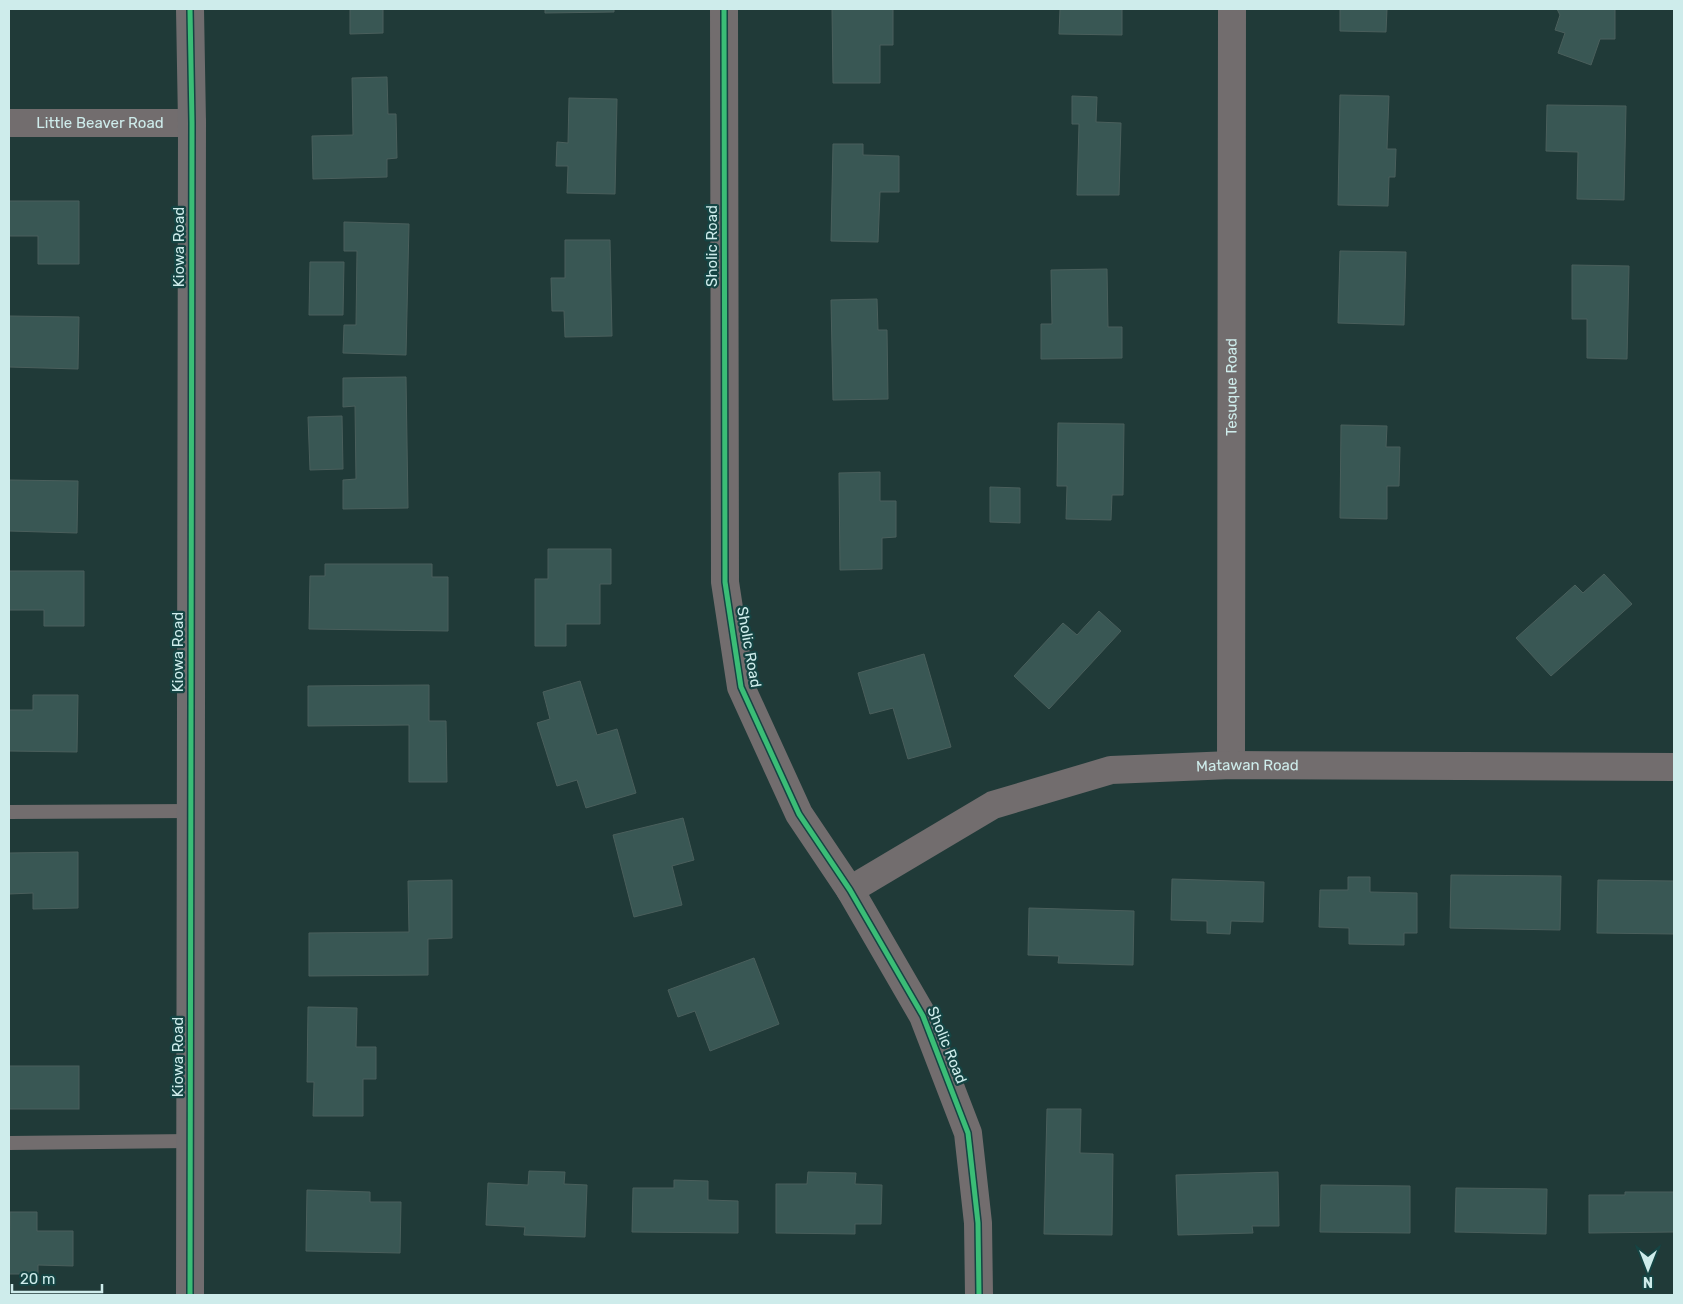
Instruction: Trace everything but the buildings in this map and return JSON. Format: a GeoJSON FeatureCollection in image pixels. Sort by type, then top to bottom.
{"type":"FeatureCollection","features":[{"type":"Feature","properties":{"kind":"street","name":"Kiowa Road"},"geometry":{"type":"LineString","coordinates":[[190,9],[192,123],[190,1295]]}},
{"type":"Feature","properties":{"kind":"street","name":"Sholic Road"},"geometry":{"type":"LineString","coordinates":[[724,9],[725,582],[741,687],[799,814],[850,890],[923,1016],[968,1133],[978,1223],[978,1295]]}},
{"type":"Feature","properties":{"kind":"street","name":"Tesuque Road"},"geometry":{"type":"LineString","coordinates":[[1231,765],[1232,9]]}},
{"type":"Feature","properties":{"kind":"street","name":"Little Beaver Road"},"geometry":{"type":"LineString","coordinates":[[9,123],[192,123]]}},
{"type":"Feature","properties":{"kind":"street","name":"Matawan Road"},"geometry":{"type":"LineString","coordinates":[[850,890],[993,806],[1111,770],[1231,765],[1674,767]]}},
{"type":"Feature","properties":{"kind":"lane"},"geometry":{"type":"LineString","coordinates":[[9,812],[191,812]]}},
{"type":"Feature","properties":{"kind":"lane"},"geometry":{"type":"LineString","coordinates":[[9,1143],[190,1141]]}},
{"type":"Feature","properties":{"kind":"cycle path"},"geometry":{"type":"LineString","coordinates":[[190,9],[192,123],[190,1295]]}},
{"type":"Feature","properties":{"kind":"cycle path"},"geometry":{"type":"LineString","coordinates":[[724,9],[725,582],[741,687],[799,814],[850,890],[923,1016],[968,1133],[978,1223],[979,1295]]}}]}
